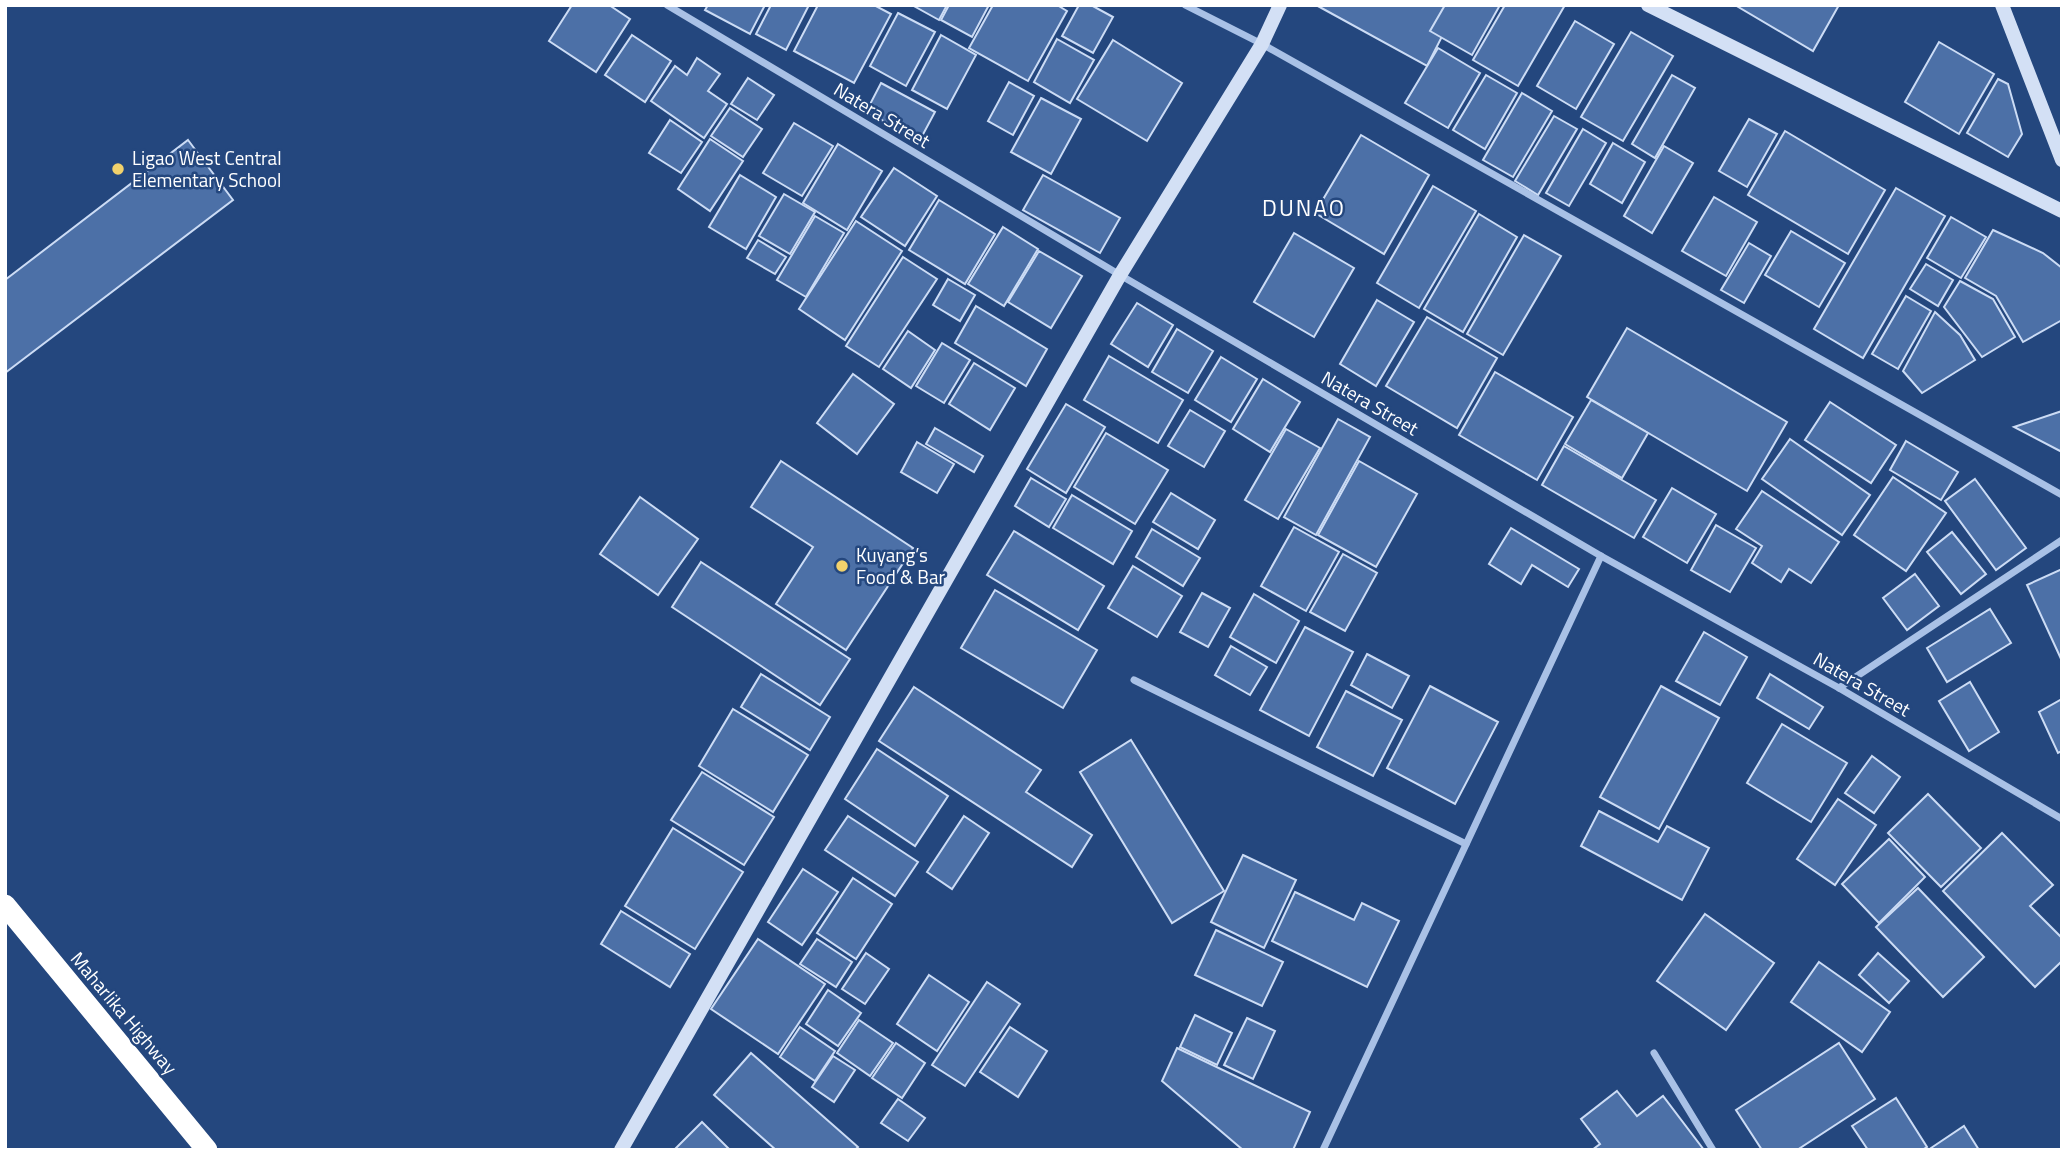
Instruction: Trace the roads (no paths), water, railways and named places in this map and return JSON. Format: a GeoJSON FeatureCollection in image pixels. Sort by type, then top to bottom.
{"type":"FeatureCollection","features":[{"type":"Feature","properties":{"kind":"highway","name":"Maharlika Highway"},"geometry":{"type":"LineString","coordinates":[[5,905],[207,1150]]}},
{"type":"Feature","properties":{"kind":"street","name":"Natera Street"},"geometry":{"type":"LineString","coordinates":[[667,5],[1120,275],[1601,556],[1839,688],[2062,819]]}},
{"type":"Feature","properties":{"kind":"street"},"geometry":{"type":"LineString","coordinates":[[1185,5],[1262,44],[2062,495]]}},
{"type":"Feature","properties":{"kind":"street"},"geometry":{"type":"LineString","coordinates":[[621,1150],[1120,275],[1262,44],[1280,5]]}},
{"type":"Feature","properties":{"kind":"street"},"geometry":{"type":"LineString","coordinates":[[1648,5],[2062,211]]}},
{"type":"Feature","properties":{"kind":"street"},"geometry":{"type":"LineString","coordinates":[[2001,5],[2062,160]]}},
{"type":"Feature","properties":{"kind":"street"},"geometry":{"type":"LineString","coordinates":[[1839,688],[2062,540]]}},
{"type":"Feature","properties":{"kind":"street"},"geometry":{"type":"LineString","coordinates":[[1323,1150],[1601,556]]}},
{"type":"Feature","properties":{"kind":"street"},"geometry":{"type":"LineString","coordinates":[[1134,680],[1466,844]]}},
{"type":"Feature","properties":{"kind":"street"},"geometry":{"type":"LineString","coordinates":[[1654,1053],[1713,1150]]}},
{"type":"Feature","properties":{"kind":"place","name":"Ligao West Central Elementary School"},"geometry":{"type":"Point","coordinates":[118,169]}},
{"type":"Feature","properties":{"kind":"place","name":"Kuyang’s Food & Bar"},"geometry":{"type":"Point","coordinates":[842,566]}},
{"type":"Feature","properties":{"kind":"district","name":"DUNAO"},"geometry":{"type":"Point","coordinates":[1304,208]}}]}
